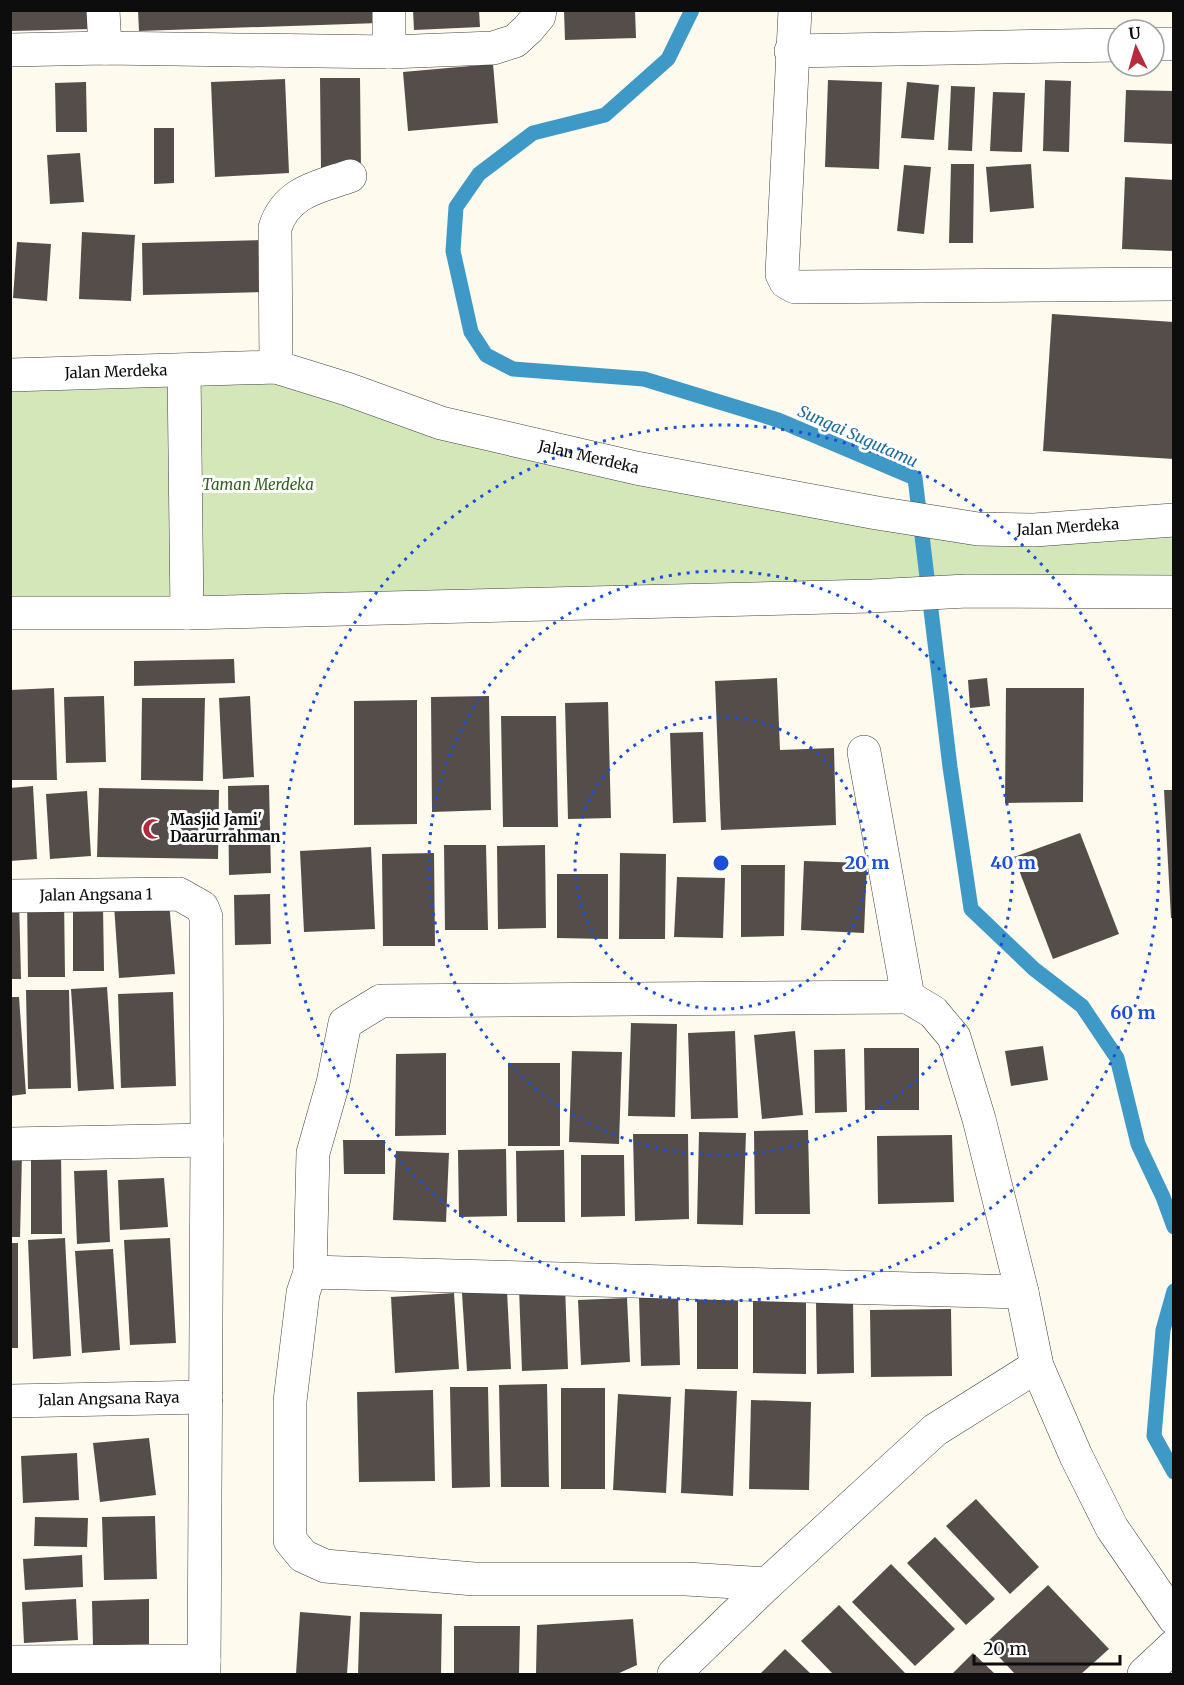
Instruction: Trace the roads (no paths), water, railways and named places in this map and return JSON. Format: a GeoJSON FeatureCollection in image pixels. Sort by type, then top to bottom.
{"type":"FeatureCollection","features":[{"type":"Feature","properties":{"kind":"street"},"geometry":{"type":"LineString","coordinates":[[103,10],[105,48]]}},
{"type":"Feature","properties":{"kind":"street"},"geometry":{"type":"LineString","coordinates":[[389,10],[389,52]]}},
{"type":"Feature","properties":{"kind":"street"},"geometry":{"type":"LineString","coordinates":[[10,50],[105,48],[389,52],[493,48],[515,41],[539,16],[540,10]]}},
{"type":"Feature","properties":{"kind":"street"},"geometry":{"type":"LineString","coordinates":[[795,10],[791,51],[782,274],[786,282],[795,287],[1173,284]]}},
{"type":"Feature","properties":{"kind":"street"},"geometry":{"type":"LineString","coordinates":[[791,51],[1106,45]]}},
{"type":"Feature","properties":{"kind":"street"},"geometry":{"type":"LineString","coordinates":[[276,367],[275,228],[279,216],[295,197],[350,176]]}},
{"type":"Feature","properties":{"kind":"street","name":"Jalan Merdeka"},"geometry":{"type":"LineString","coordinates":[[10,375],[276,367],[347,389],[441,423],[636,468],[877,513],[978,529],[1034,530],[1173,520]]}},
{"type":"Feature","properties":{"kind":"street"},"geometry":{"type":"LineString","coordinates":[[184,370],[187,613]]}},
{"type":"Feature","properties":{"kind":"street"},"geometry":{"type":"LineString","coordinates":[[10,613],[187,613],[872,596],[967,591],[1173,592]]}},
{"type":"Feature","properties":{"kind":"street"},"geometry":{"type":"LineString","coordinates":[[864,752],[908,997]]}},
{"type":"Feature","properties":{"kind":"street","name":"Jalan Angsana 1"},"geometry":{"type":"LineString","coordinates":[[10,896],[179,894],[202,907],[207,923],[207,1140]]}},
{"type":"Feature","properties":{"kind":"street"},"geometry":{"type":"LineString","coordinates":[[767,1584],[686,1579],[474,1579],[325,1566],[303,1556],[290,1540],[290,1401],[303,1293],[310,1272],[313,1153],[333,1083],[345,1023],[381,1001],[908,997],[933,1012],[954,1037],[979,1119],[1022,1292],[1037,1366],[1076,1456],[1112,1528],[1173,1618]]}},
{"type":"Feature","properties":{"kind":"street"},"geometry":{"type":"LineString","coordinates":[[10,1144],[207,1140],[204,1668],[10,1662]]}},
{"type":"Feature","properties":{"kind":"street"},"geometry":{"type":"LineString","coordinates":[[310,1272],[1022,1292]]}},
{"type":"Feature","properties":{"kind":"street"},"geometry":{"type":"LineString","coordinates":[[674,1674],[767,1584],[935,1430],[1037,1366]]}},
{"type":"Feature","properties":{"kind":"street","name":"Jalan Angsana Raya"},"geometry":{"type":"LineString","coordinates":[[10,1401],[206,1397]]}},
{"type":"Feature","properties":{"kind":"street"},"geometry":{"type":"LineString","coordinates":[[1144,1674],[1173,1646]]}},
{"type":"Feature","properties":{"kind":"waterway","name":"Sungai Sugutamu"},"geometry":{"type":"LineString","coordinates":[[692,10],[668,59],[605,115],[533,133],[479,174],[456,207],[453,251],[471,332],[486,355],[513,369],[644,379],[778,420],[915,478],[950,767],[971,909],[1034,969],[1082,1006],[1117,1058],[1138,1144],[1163,1197],[1174,1227]]}},
{"type":"Feature","properties":{"kind":"waterway","name":"Sungai Sugutamu"},"geometry":{"type":"LineString","coordinates":[[1174,1291],[1163,1330],[1154,1436],[1174,1472]]}},
{"type":"Feature","properties":{"kind":"place","name":"Masjid Jami' Daarurrahman"},"geometry":{"type":"Point","coordinates":[153,829]}},
{"type":"Feature","properties":{"kind":"park label","name":"Taman Merdeka"},"geometry":{"type":"Point","coordinates":[258,485]}}]}
